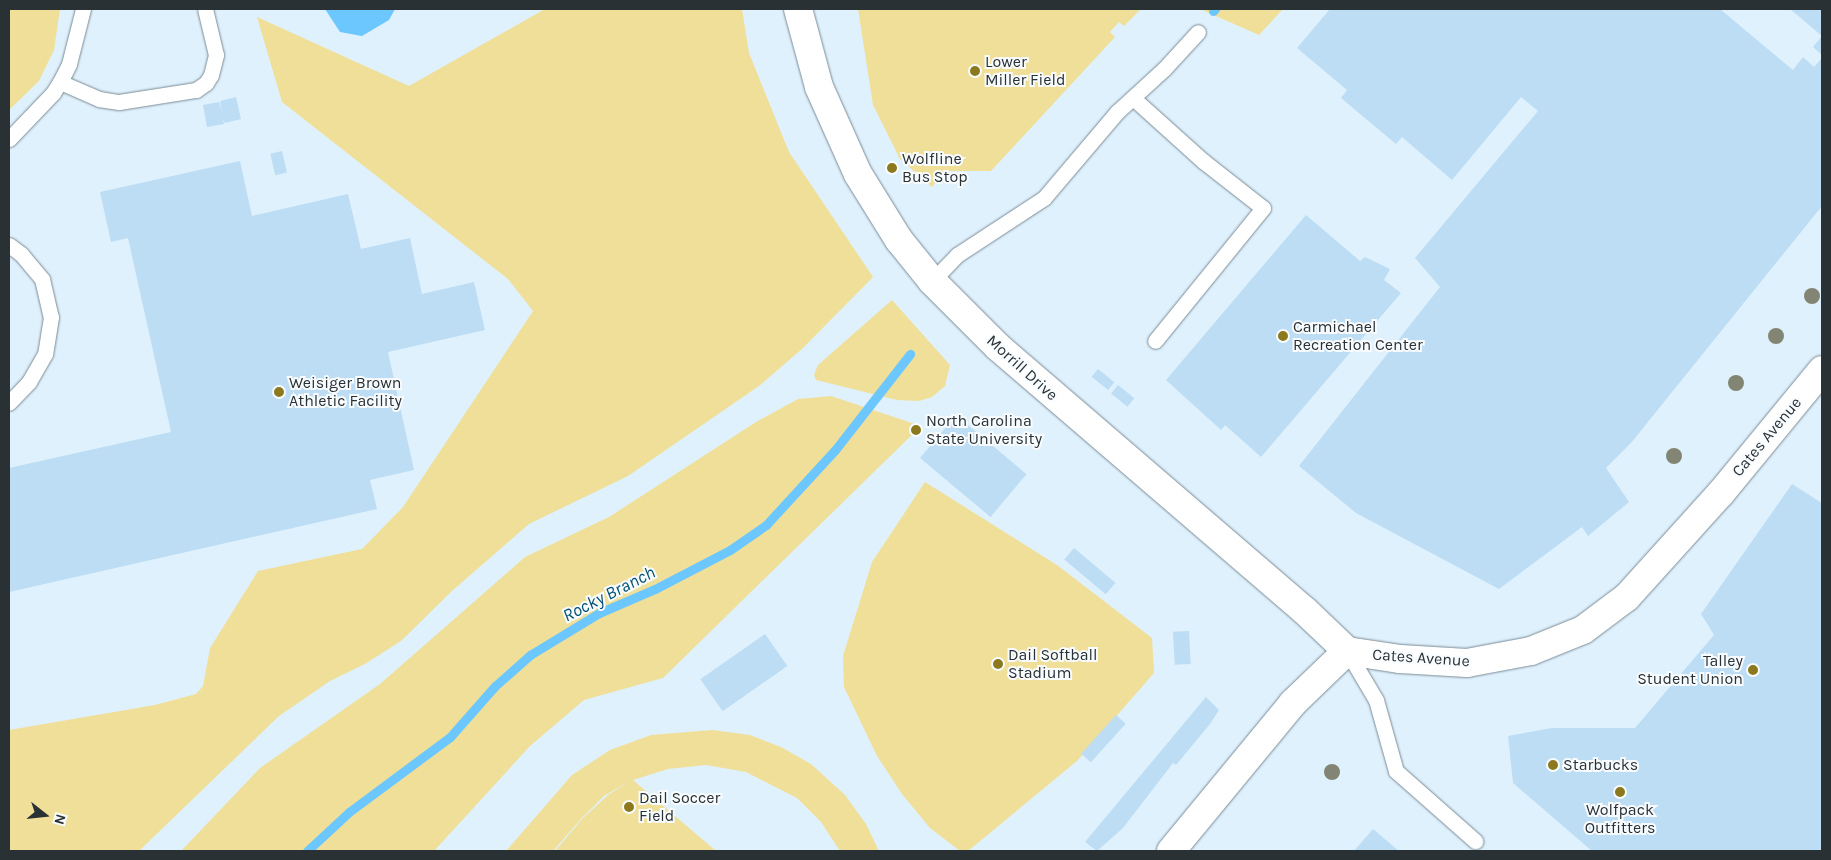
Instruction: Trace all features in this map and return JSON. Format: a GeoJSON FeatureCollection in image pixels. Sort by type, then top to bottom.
{"type":"FeatureCollection","features":[{"type":"Feature","properties":{"kind":"street","name":"Morrill Drive"},"geometry":{"type":"LineString","coordinates":[[798,9],[819,87],[858,174],[899,240],[932,281],[963,316],[1304,610],[1347,651]]}},
{"type":"Feature","properties":{"kind":"street","name":"Cates Avenue"},"geometry":{"type":"LineString","coordinates":[[1347,651],[1400,659],[1467,663],[1531,651],[1583,630],[1627,597],[1772,433],[1822,370]]}},
{"type":"Feature","properties":{"kind":"street"},"geometry":{"type":"LineString","coordinates":[[1171,851],[1293,703],[1347,651]]}},
{"type":"Feature","properties":{"kind":"lane"},"geometry":{"type":"LineString","coordinates":[[9,139],[53,93],[60,82],[69,64],[83,9]]}},
{"type":"Feature","properties":{"kind":"lane"},"geometry":{"type":"LineString","coordinates":[[60,82],[99,98],[119,102],[196,90],[206,83],[216,55],[205,9]]}},
{"type":"Feature","properties":{"kind":"lane"},"geometry":{"type":"LineString","coordinates":[[932,281],[956,255],[1044,198],[1133,98],[1198,32]]}},
{"type":"Feature","properties":{"kind":"lane"},"geometry":{"type":"LineString","coordinates":[[1133,98],[1203,161],[1263,208],[1156,341]]}},
{"type":"Feature","properties":{"kind":"lane"},"geometry":{"type":"LineString","coordinates":[[9,245],[21,254],[42,279],[51,318],[45,354],[29,382],[9,403]]}},
{"type":"Feature","properties":{"kind":"lane"},"geometry":{"type":"LineString","coordinates":[[1347,651],[1376,700],[1396,771],[1475,842]]}},
{"type":"Feature","properties":{"kind":"shaded area"},"geometry":{"type":"Polygon","coordinates":[[[9,9],[60,9],[54,50],[39,81],[9,110],[9,9]]]}},
{"type":"Feature","properties":{"kind":"shaded area"},"geometry":{"type":"Polygon","coordinates":[[[545,9],[742,9],[749,53],[789,152],[873,277],[803,348],[759,386],[628,476],[529,524],[452,591],[401,641],[365,664],[330,681],[279,716],[139,851],[9,851],[9,730],[155,705],[196,694],[203,686],[210,648],[258,571],[362,549],[403,507],[533,311],[508,279],[282,102],[257,17],[409,86],[545,9]]]}},
{"type":"Feature","properties":{"kind":"shaded area","name":"Lower Miller Field"},"geometry":{"type":"Polygon","coordinates":[[[858,9],[1141,9],[1124,26],[1119,22],[1110,32],[1115,37],[991,171],[945,171],[932,187],[900,159],[873,105],[858,9]]]}},
{"type":"Feature","properties":{"kind":"shaded area"},"geometry":{"type":"Polygon","coordinates":[[[1200,9],[1283,9],[1259,35],[1200,9]]]}},
{"type":"Feature","properties":{"kind":"shaded area"},"geometry":{"type":"Polygon","coordinates":[[[892,300],[950,365],[945,386],[932,397],[919,401],[897,400],[816,380],[814,375],[818,365],[892,300]]]}},
{"type":"Feature","properties":{"kind":"shaded area"},"geometry":{"type":"Polygon","coordinates":[[[831,396],[921,426],[663,678],[584,700],[530,746],[434,851],[181,851],[260,768],[380,684],[525,557],[609,517],[756,422],[798,399],[831,396]]]}},
{"type":"Feature","properties":{"kind":"shaded area","name":"Dail Softball Stadium"},"geometry":{"type":"Polygon","coordinates":[[[925,482],[1057,565],[1152,638],[1154,673],[1077,761],[968,851],[960,851],[930,828],[902,794],[877,756],[844,687],[843,656],[872,562],[925,482]]]}},
{"type":"Feature","properties":{"kind":"shaded area"},"geometry":{"type":"Polygon","coordinates":[[[712,730],[750,735],[781,747],[811,764],[845,795],[866,824],[879,851],[840,851],[821,822],[797,798],[746,772],[706,765],[668,769],[633,780],[716,851],[555,851],[582,819],[608,795],[630,781],[604,796],[581,819],[553,851],[506,851],[572,775],[610,750],[651,735],[712,730]]]}},
{"type":"Feature","properties":{"kind":"water"},"geometry":{"type":"Polygon","coordinates":[[[325,9],[395,9],[389,20],[362,36],[340,32],[325,9]]]}},
{"type":"Feature","properties":{"kind":"building"},"geometry":{"type":"Polygon","coordinates":[[[1330,9],[1720,9],[1793,70],[1803,57],[1814,67],[1822,58],[1822,206],[1631,443],[1606,468],[1629,502],[1588,536],[1582,527],[1499,589],[1356,513],[1299,466],[1440,287],[1415,258],[1538,111],[1521,97],[1452,180],[1402,137],[1396,144],[1341,98],[1347,90],[1297,48],[1330,9]]]}},
{"type":"Feature","properties":{"kind":"building"},"geometry":{"type":"Polygon","coordinates":[[[1790,9],[1822,9],[1822,36],[1790,9]]]}},
{"type":"Feature","properties":{"kind":"building"},"geometry":{"type":"Polygon","coordinates":[[[1822,36],[1822,55],[1813,47],[1822,36]]]}},
{"type":"Feature","properties":{"kind":"building"},"geometry":{"type":"Polygon","coordinates":[[[236,97],[241,119],[225,123],[223,119],[224,124],[207,127],[203,105],[219,102],[222,111],[220,101],[236,97]]]}},
{"type":"Feature","properties":{"kind":"building"},"geometry":{"type":"Polygon","coordinates":[[[282,151],[287,172],[275,175],[270,154],[282,151]]]}},
{"type":"Feature","properties":{"kind":"building","name":"Weisiger Brown Athletic Facility"},"geometry":{"type":"Polygon","coordinates":[[[240,161],[252,216],[348,194],[361,249],[410,238],[422,294],[474,282],[485,330],[388,352],[414,470],[370,480],[377,509],[9,592],[9,468],[171,432],[128,238],[111,242],[100,192],[240,161]]]}},
{"type":"Feature","properties":{"kind":"building","name":"Carmichael Recreation Center"},"geometry":{"type":"Polygon","coordinates":[[[1306,215],[1360,261],[1365,257],[1390,269],[1384,280],[1401,293],[1261,457],[1225,425],[1221,430],[1166,380],[1306,215]]]}},
{"type":"Feature","properties":{"kind":"building"},"geometry":{"type":"Polygon","coordinates":[[[1098,369],[1114,382],[1108,390],[1092,377],[1098,369]]]}},
{"type":"Feature","properties":{"kind":"building"},"geometry":{"type":"Polygon","coordinates":[[[1118,385],[1134,398],[1127,407],[1111,394],[1118,385]]]}},
{"type":"Feature","properties":{"kind":"building"},"geometry":{"type":"Polygon","coordinates":[[[956,415],[1026,474],[990,517],[920,458],[956,415]]]}},
{"type":"Feature","properties":{"kind":"building","name":"Talley Student Union"},"geometry":{"type":"Polygon","coordinates":[[[1792,484],[1822,503],[1822,851],[1592,851],[1513,783],[1508,736],[1552,728],[1635,728],[1714,635],[1701,614],[1792,484]]]}},
{"type":"Feature","properties":{"kind":"building"},"geometry":{"type":"Polygon","coordinates":[[[1074,548],[1115,583],[1106,594],[1064,559],[1074,548]]]}},
{"type":"Feature","properties":{"kind":"building"},"geometry":{"type":"Polygon","coordinates":[[[1189,631],[1191,664],[1175,665],[1173,632],[1189,631]]]}},
{"type":"Feature","properties":{"kind":"building"},"geometry":{"type":"Polygon","coordinates":[[[765,634],[787,666],[723,711],[700,679],[765,634]]]}},
{"type":"Feature","properties":{"kind":"building"},"geometry":{"type":"Polygon","coordinates":[[[1206,697],[1219,710],[1210,724],[1176,765],[1173,763],[1123,828],[1097,851],[1085,842],[1206,697]]]}},
{"type":"Feature","properties":{"kind":"building"},"geometry":{"type":"Polygon","coordinates":[[[1116,715],[1126,724],[1091,762],[1081,754],[1116,715]]]}},
{"type":"Feature","properties":{"kind":"building"},"geometry":{"type":"Polygon","coordinates":[[[1373,829],[1399,851],[1354,851],[1373,829]]]}},
{"type":"Feature","properties":{"kind":"waterway","name":"Rocky Branch"},"geometry":{"type":"LineString","coordinates":[[307,851],[349,812],[450,737],[495,686],[530,655],[599,613],[655,589],[730,550],[766,525],[835,450],[910,354]]}},
{"type":"Feature","properties":{"kind":"place","name":"Lower Miller Field"},"geometry":{"type":"Point","coordinates":[975,71]}},
{"type":"Feature","properties":{"kind":"place","name":"Wolfline Bus Stop"},"geometry":{"type":"Point","coordinates":[892,168]}},
{"type":"Feature","properties":{"kind":"place","name":"Carmichael Recreation Center"},"geometry":{"type":"Point","coordinates":[1283,336]}},
{"type":"Feature","properties":{"kind":"place","name":"Weisiger Brown Athletic Facility"},"geometry":{"type":"Point","coordinates":[279,392]}},
{"type":"Feature","properties":{"kind":"place","name":"North Carolina State University"},"geometry":{"type":"Point","coordinates":[916,430]}},
{"type":"Feature","properties":{"kind":"place","name":"Dail Softball Stadium"},"geometry":{"type":"Point","coordinates":[998,664]}},
{"type":"Feature","properties":{"kind":"place","name":"Talley Student Union"},"geometry":{"type":"Point","coordinates":[1753,670]}},
{"type":"Feature","properties":{"kind":"place","name":"Starbucks"},"geometry":{"type":"Point","coordinates":[1553,765]}},
{"type":"Feature","properties":{"kind":"place","name":"Wolfpack Outfitters"},"geometry":{"type":"Point","coordinates":[1620,792]}},
{"type":"Feature","properties":{"kind":"place","name":"Dail Soccer Field"},"geometry":{"type":"Point","coordinates":[629,807]}}]}
